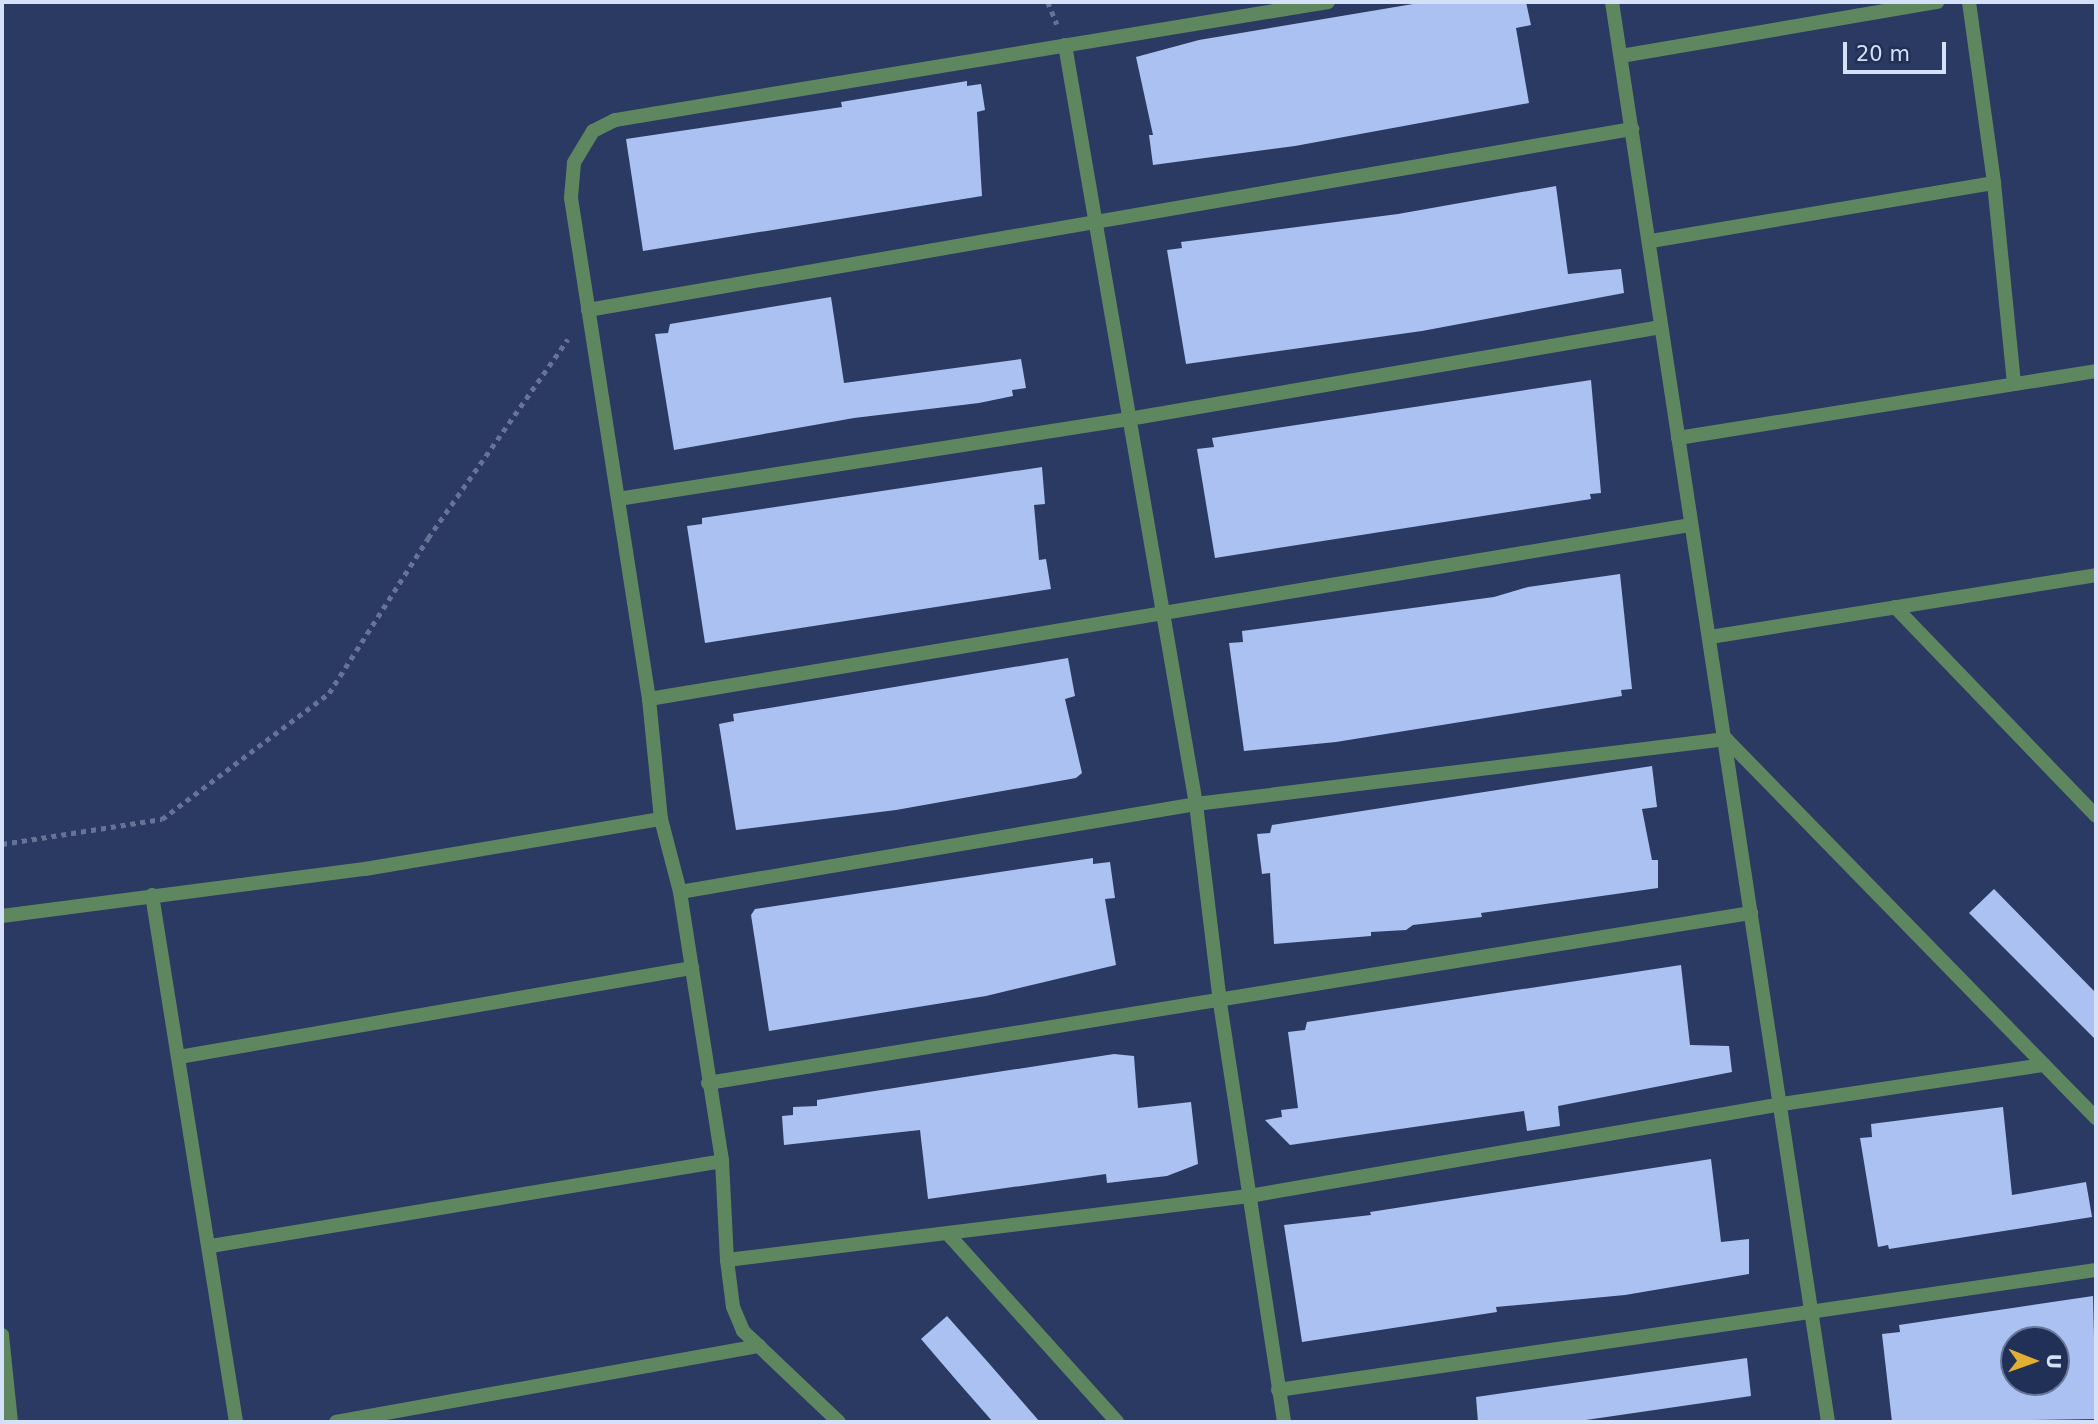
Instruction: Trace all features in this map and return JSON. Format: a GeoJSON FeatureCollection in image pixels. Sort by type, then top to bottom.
{"type":"FeatureCollection","features":[{"type":"Feature","properties":{"kind":"street"},"geometry":{"type":"LineString","coordinates":[[839,1422],[743,1331],[733,1307],[727,1260],[722,1161],[680,892],[661,819],[649,699],[571,198],[574,163],[593,131],[615,120],[1328,2]]}},
{"type":"Feature","properties":{"kind":"street"},"geometry":{"type":"LineString","coordinates":[[1612,2],[1651,241],[1690,525],[1727,739],[1828,1422]]}},
{"type":"Feature","properties":{"kind":"street"},"geometry":{"type":"LineString","coordinates":[[1621,56],[1937,2]]}},
{"type":"Feature","properties":{"kind":"street"},"geometry":{"type":"LineString","coordinates":[[1969,2],[1994,183],[2014,384]]}},
{"type":"Feature","properties":{"kind":"street"},"geometry":{"type":"LineString","coordinates":[[1065,45],[1196,804],[1220,1003],[1284,1422]]}},
{"type":"Feature","properties":{"kind":"street"},"geometry":{"type":"LineString","coordinates":[[589,310],[1632,129]]}},
{"type":"Feature","properties":{"kind":"street"},"geometry":{"type":"LineString","coordinates":[[1651,241],[1994,183]]}},
{"type":"Feature","properties":{"kind":"street"},"geometry":{"type":"LineString","coordinates":[[618,499],[1129,419],[1661,327]]}},
{"type":"Feature","properties":{"kind":"street"},"geometry":{"type":"LineString","coordinates":[[1678,438],[2096,371]]}},
{"type":"Feature","properties":{"kind":"street"},"geometry":{"type":"LineString","coordinates":[[649,699],[1162,610],[1690,525]]}},
{"type":"Feature","properties":{"kind":"street"},"geometry":{"type":"LineString","coordinates":[[1710,637],[2096,575]]}},
{"type":"Feature","properties":{"kind":"street"},"geometry":{"type":"LineString","coordinates":[[1895,607],[2096,816]]}},
{"type":"Feature","properties":{"kind":"street"},"geometry":{"type":"LineString","coordinates":[[680,892],[1196,804],[1727,739]]}},
{"type":"Feature","properties":{"kind":"street"},"geometry":{"type":"LineString","coordinates":[[1727,739],[2096,1118]]}},
{"type":"Feature","properties":{"kind":"street"},"geometry":{"type":"LineString","coordinates":[[2,916],[365,869],[661,819]]}},
{"type":"Feature","properties":{"kind":"street"},"geometry":{"type":"LineString","coordinates":[[152,895],[211,1246],[236,1422]]}},
{"type":"Feature","properties":{"kind":"street"},"geometry":{"type":"LineString","coordinates":[[708,1083],[1220,1003],[1751,913]]}},
{"type":"Feature","properties":{"kind":"street"},"geometry":{"type":"LineString","coordinates":[[179,1057],[692,968]]}},
{"type":"Feature","properties":{"kind":"street"},"geometry":{"type":"LineString","coordinates":[[727,1260],[1249,1196],[1782,1104],[2045,1065]]}},
{"type":"Feature","properties":{"kind":"street"},"geometry":{"type":"LineString","coordinates":[[211,1246],[722,1161]]}},
{"type":"Feature","properties":{"kind":"street"},"geometry":{"type":"LineString","coordinates":[[948,1234],[1117,1422]]}},
{"type":"Feature","properties":{"kind":"street"},"geometry":{"type":"LineString","coordinates":[[1278,1390],[2096,1270]]}},
{"type":"Feature","properties":{"kind":"street"},"geometry":{"type":"LineString","coordinates":[[2,1335],[11,1422]]}},
{"type":"Feature","properties":{"kind":"street"},"geometry":{"type":"LineString","coordinates":[[336,1422],[759,1346]]}},
{"type":"Feature","properties":{"kind":"path"},"geometry":{"type":"LineString","coordinates":[[2,844],[162,819],[329,693],[428,538],[589,310]]}},
{"type":"Feature","properties":{"kind":"building"},"geometry":{"type":"Polygon","coordinates":[[[1425,2],[1526,2],[1531,25],[1516,28],[1529,103],[1295,146],[1153,165],[1149,135],[1153,135],[1136,57],[1199,40],[1425,2]]]}},
{"type":"Feature","properties":{"kind":"building"},"geometry":{"type":"Polygon","coordinates":[[[967,81],[967,86],[981,84],[985,110],[977,112],[982,196],[643,251],[626,139],[842,107],[841,102],[967,81]]]}},
{"type":"Feature","properties":{"kind":"building"},"geometry":{"type":"Polygon","coordinates":[[[1556,186],[1568,274],[1621,269],[1624,293],[1422,331],[1186,364],[1167,250],[1182,248],[1181,242],[1398,214],[1556,186]]]}},
{"type":"Feature","properties":{"kind":"building"},"geometry":{"type":"Polygon","coordinates":[[[831,297],[844,383],[1021,359],[1026,388],[1012,390],[1013,396],[979,403],[854,418],[674,450],[655,334],[668,333],[670,324],[831,297]]]}},
{"type":"Feature","properties":{"kind":"building"},"geometry":{"type":"Polygon","coordinates":[[[1591,380],[1601,493],[1590,494],[1591,499],[1215,558],[1197,449],[1214,447],[1212,438],[1591,380]]]}},
{"type":"Feature","properties":{"kind":"building"},"geometry":{"type":"Polygon","coordinates":[[[1042,467],[1045,504],[1034,505],[1039,560],[1046,559],[1051,589],[705,643],[687,526],[702,524],[702,518],[1042,467]]]}},
{"type":"Feature","properties":{"kind":"building"},"geometry":{"type":"Polygon","coordinates":[[[1620,574],[1632,689],[1621,690],[1622,696],[1336,742],[1244,751],[1229,643],[1243,642],[1242,631],[1494,597],[1528,587],[1620,574]]]}},
{"type":"Feature","properties":{"kind":"building"},"geometry":{"type":"Polygon","coordinates":[[[1068,658],[1075,696],[1065,699],[1082,773],[1076,778],[896,810],[736,830],[719,724],[734,721],[733,714],[1068,658]]]}},
{"type":"Feature","properties":{"kind":"building"},"geometry":{"type":"Polygon","coordinates":[[[1652,766],[1657,807],[1642,809],[1652,860],[1658,860],[1658,888],[1481,913],[1482,917],[1413,925],[1406,930],[1371,932],[1371,936],[1274,944],[1270,873],[1262,874],[1257,834],[1270,833],[1272,825],[1652,766]]]}},
{"type":"Feature","properties":{"kind":"building"},"geometry":{"type":"Polygon","coordinates":[[[1093,858],[1093,864],[1110,862],[1115,898],[1105,899],[1116,965],[986,996],[769,1031],[751,915],[755,909],[1093,858]]]}},
{"type":"Feature","properties":{"kind":"building"},"geometry":{"type":"Polygon","coordinates":[[[1994,889],[2096,993],[2096,1040],[1969,913],[1994,889]]]}},
{"type":"Feature","properties":{"kind":"building"},"geometry":{"type":"Polygon","coordinates":[[[1681,965],[1690,1045],[1729,1046],[1732,1072],[1558,1106],[1560,1126],[1527,1131],[1524,1111],[1290,1145],[1265,1120],[1282,1117],[1281,1110],[1298,1108],[1288,1032],[1305,1030],[1307,1022],[1681,965]]]}},
{"type":"Feature","properties":{"kind":"building"},"geometry":{"type":"Polygon","coordinates":[[[1114,1054],[1134,1056],[1138,1108],[1191,1102],[1198,1164],[1167,1176],[1107,1183],[1106,1174],[928,1199],[920,1130],[784,1145],[782,1116],[793,1115],[793,1107],[817,1106],[817,1100],[1114,1054]]]}},
{"type":"Feature","properties":{"kind":"building"},"geometry":{"type":"Polygon","coordinates":[[[2003,1107],[2012,1195],[2086,1182],[2092,1217],[1889,1249],[1888,1245],[1878,1247],[1860,1138],[1872,1137],[1871,1124],[2003,1107]]]}},
{"type":"Feature","properties":{"kind":"building"},"geometry":{"type":"Polygon","coordinates":[[[1711,1159],[1721,1242],[1749,1239],[1749,1274],[1625,1295],[1496,1307],[1497,1312],[1302,1342],[1284,1225],[1371,1215],[1370,1212],[1711,1159]]]}},
{"type":"Feature","properties":{"kind":"building"},"geometry":{"type":"Polygon","coordinates":[[[2093,1296],[2096,1419],[1892,1422],[1882,1334],[1900,1332],[1899,1325],[2093,1296]]]}},
{"type":"Feature","properties":{"kind":"building"},"geometry":{"type":"Polygon","coordinates":[[[947,1316],[1040,1422],[993,1422],[957,1381],[921,1339],[947,1316]]]}},
{"type":"Feature","properties":{"kind":"building"},"geometry":{"type":"Polygon","coordinates":[[[1747,1358],[1751,1396],[1572,1422],[1478,1422],[1476,1397],[1747,1358]]]}}]}
